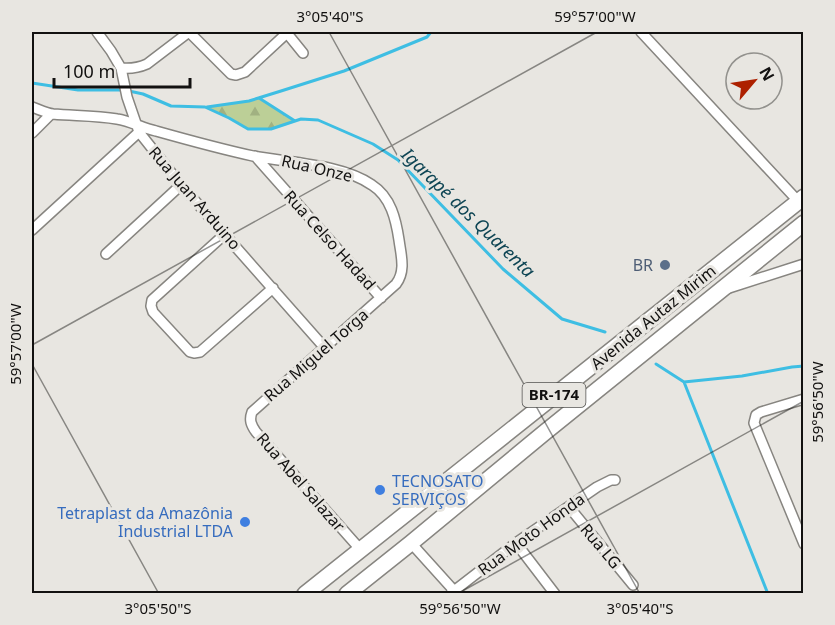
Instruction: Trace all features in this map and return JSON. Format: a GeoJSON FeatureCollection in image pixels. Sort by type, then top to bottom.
{"type":"FeatureCollection","features":[{"type":"Feature","properties":{"kind":"main road","name":"Avenida Autaz Mirim"},"geometry":{"type":"LineString","coordinates":[[305,594],[801,199]]}},
{"type":"Feature","properties":{"kind":"main road","name":"Avenida Autaz Mirim"},"geometry":{"type":"LineString","coordinates":[[347,594],[804,222]]}},
{"type":"Feature","properties":{"kind":"main road"},"geometry":{"type":"LineString","coordinates":[[529,415],[544,433]]}},
{"type":"Feature","properties":{"kind":"street","name":"Rua Juan Arduino"},"geometry":{"type":"LineString","coordinates":[[97,32],[111,51],[121,71],[137,128],[181,185],[324,347]]}},
{"type":"Feature","properties":{"kind":"street"},"geometry":{"type":"LineString","coordinates":[[121,71],[147,64],[189,32],[231,74],[236,75],[244,72],[286,32],[303,53]]}},
{"type":"Feature","properties":{"kind":"street"},"geometry":{"type":"LineString","coordinates":[[641,32],[801,199]]}},
{"type":"Feature","properties":{"kind":"street","name":"Rua Onze"},"geometry":{"type":"LineString","coordinates":[[32,107],[51,114],[91,115],[119,119],[137,128],[255,156],[290,160],[344,172],[372,184],[388,200],[397,230],[403,264],[400,279],[381,298]]}},
{"type":"Feature","properties":{"kind":"street"},"geometry":{"type":"LineString","coordinates":[[32,133],[51,114]]}},
{"type":"Feature","properties":{"kind":"street"},"geometry":{"type":"LineString","coordinates":[[32,230],[137,128]]}},
{"type":"Feature","properties":{"kind":"street","name":"Rua Celso Hadad"},"geometry":{"type":"LineString","coordinates":[[255,156],[381,298]]}},
{"type":"Feature","properties":{"kind":"street"},"geometry":{"type":"LineString","coordinates":[[106,254],[181,185]]}},
{"type":"Feature","properties":{"kind":"street"},"geometry":{"type":"LineString","coordinates":[[225,234],[152,300],[153,312],[190,352],[200,352],[273,288]]}},
{"type":"Feature","properties":{"kind":"street"},"geometry":{"type":"LineString","coordinates":[[719,291],[804,264]]}},
{"type":"Feature","properties":{"kind":"street","name":"Rua Miguel Torga"},"geometry":{"type":"LineString","coordinates":[[252,412],[381,298]]}},
{"type":"Feature","properties":{"kind":"street"},"geometry":{"type":"LineString","coordinates":[[804,399],[761,412],[756,415],[754,423],[804,544]]}},
{"type":"Feature","properties":{"kind":"street","name":"Rua Abel Salazar"},"geometry":{"type":"LineString","coordinates":[[252,412],[250,417],[253,427],[360,549]]}},
{"type":"Feature","properties":{"kind":"street","name":"Rua Moto Honda"},"geometry":{"type":"LineString","coordinates":[[454,592],[516,543],[597,487],[615,480]]}},
{"type":"Feature","properties":{"kind":"street","name":"Rua LG"},"geometry":{"type":"LineString","coordinates":[[569,507],[633,585]]}},
{"type":"Feature","properties":{"kind":"street"},"geometry":{"type":"LineString","coordinates":[[411,543],[454,592]]}},
{"type":"Feature","properties":{"kind":"street"},"geometry":{"type":"LineString","coordinates":[[516,543],[554,593]]}},
{"type":"Feature","properties":{"kind":"green space"},"geometry":{"type":"Polygon","coordinates":[[[259,98],[295,121],[271,129],[248,129],[205,107],[249,101],[259,98]]]}},
{"type":"Feature","properties":{"kind":"waterway"},"geometry":{"type":"LineString","coordinates":[[207,107],[249,101],[344,71],[427,37],[431,32]]}},
{"type":"Feature","properties":{"kind":"waterway","name":"Igarapé dos Quarenta"},"geometry":{"type":"LineString","coordinates":[[32,83],[78,90],[122,90]]}},
{"type":"Feature","properties":{"kind":"waterway","name":"Igarapé dos Quarenta"},"geometry":{"type":"LineString","coordinates":[[129,91],[143,94],[171,106],[205,107],[248,129],[271,129],[301,119],[318,120],[373,144],[398,160],[503,269],[562,319],[605,332]]}},
{"type":"Feature","properties":{"kind":"waterway"},"geometry":{"type":"LineString","coordinates":[[259,98],[295,121]]}},
{"type":"Feature","properties":{"kind":"waterway","name":"Igarapé dos Quarenta"},"geometry":{"type":"LineString","coordinates":[[656,364],[684,382],[768,594]]}},
{"type":"Feature","properties":{"kind":"waterway"},"geometry":{"type":"LineString","coordinates":[[684,382],[804,366]]}},
{"type":"Feature","properties":{"kind":"place","name":"BR"},"geometry":{"type":"Point","coordinates":[665,265]}},
{"type":"Feature","properties":{"kind":"place","name":"TECNOSATO SERVIÇOS"},"geometry":{"type":"Point","coordinates":[380,490]}},
{"type":"Feature","properties":{"kind":"place","name":"Tetraplast da Amazônia Industrial LTDA"},"geometry":{"type":"Point","coordinates":[245,522]}}]}
